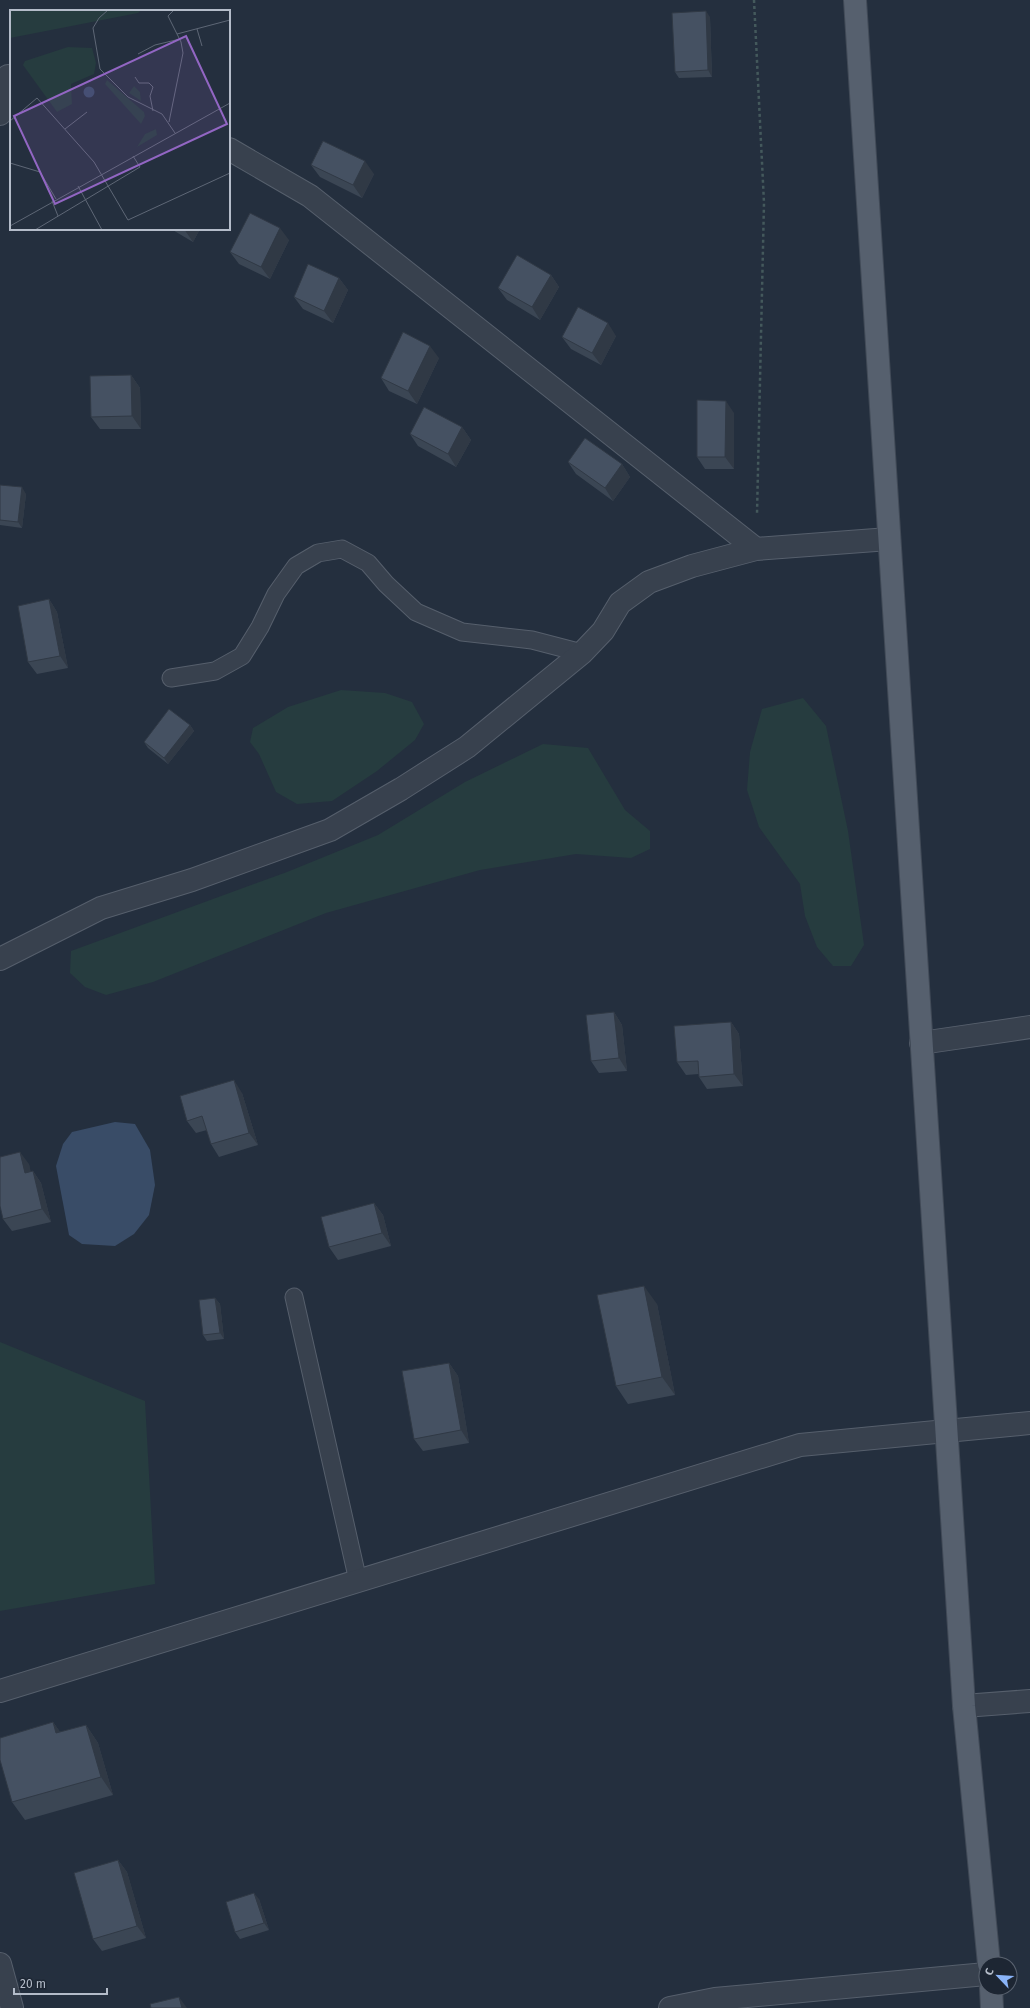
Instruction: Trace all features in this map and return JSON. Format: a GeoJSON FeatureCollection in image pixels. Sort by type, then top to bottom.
{"type":"FeatureCollection","features":[{"type":"Feature","properties":{"kind":"main road"},"geometry":{"type":"LineString","coordinates":[[854,0],[964,1706],[987,1956]]}},
{"type":"Feature","properties":{"kind":"main road"},"geometry":{"type":"LineString","coordinates":[[991,1996],[992,2008]]}},
{"type":"Feature","properties":{"kind":"street"},"geometry":{"type":"LineString","coordinates":[[0,114],[6,76]]}},
{"type":"Feature","properties":{"kind":"street"},"geometry":{"type":"LineString","coordinates":[[230,151],[310,196],[756,549]]}},
{"type":"Feature","properties":{"kind":"street"},"geometry":{"type":"LineString","coordinates":[[0,960],[101,908],[192,880],[330,830],[401,789],[467,746],[582,653],[603,631],[620,603],[649,582],[692,566],[756,549],[889,539]]}},
{"type":"Feature","properties":{"kind":"street"},"geometry":{"type":"LineString","coordinates":[[922,1043],[1030,1027]]}},
{"type":"Feature","properties":{"kind":"street"},"geometry":{"type":"LineString","coordinates":[[0,1691],[800,1445],[1030,1423]]}},
{"type":"Feature","properties":{"kind":"street"},"geometry":{"type":"LineString","coordinates":[[964,1706],[1030,1701]]}},
{"type":"Feature","properties":{"kind":"street"},"geometry":{"type":"LineString","coordinates":[[0,1964],[12,2008]]}},
{"type":"Feature","properties":{"kind":"street"},"geometry":{"type":"LineString","coordinates":[[670,2008],[715,1999],[978,1975]]}},
{"type":"Feature","properties":{"kind":"lane"},"geometry":{"type":"LineString","coordinates":[[171,678],[215,671],[242,656],[260,627],[276,594],[296,566],[318,553],[342,549],[368,563],[391,589],[416,612],[462,632],[532,640],[582,653]]}},
{"type":"Feature","properties":{"kind":"lane"},"geometry":{"type":"LineString","coordinates":[[294,1297],[358,1581]]}},
{"type":"Feature","properties":{"kind":"path"},"geometry":{"type":"LineString","coordinates":[[754,0],[764,203],[756,549]]}},
{"type":"Feature","properties":{"kind":"green space"},"geometry":{"type":"Polygon","coordinates":[[[341,690],[385,693],[412,702],[424,724],[415,740],[377,771],[332,801],[297,804],[276,792],[259,754],[250,742],[253,728],[288,707],[341,690]]]}},
{"type":"Feature","properties":{"kind":"green space"},"geometry":{"type":"Polygon","coordinates":[[[803,698],[826,726],[848,831],[864,945],[851,966],[833,966],[817,947],[805,916],[800,884],[759,827],[747,790],[750,752],[762,709],[803,698]]]}},
{"type":"Feature","properties":{"kind":"green space"},"geometry":{"type":"Polygon","coordinates":[[[543,744],[588,748],[625,810],[650,831],[650,849],[631,858],[576,854],[480,870],[326,913],[153,982],[106,995],[85,987],[70,973],[71,951],[287,872],[378,835],[465,782],[543,744]]]}},
{"type":"Feature","properties":{"kind":"green space"},"geometry":{"type":"Polygon","coordinates":[[[0,1342],[145,1401],[155,1584],[0,1611],[0,1342]]]}},
{"type":"Feature","properties":{"kind":"water"},"geometry":{"type":"Polygon","coordinates":[[[115,1122],[135,1124],[150,1150],[155,1185],[149,1215],[134,1234],[115,1246],[82,1244],[69,1235],[56,1166],[63,1144],[72,1132],[115,1122]]]}},
{"type":"Feature","properties":{"kind":"building"},"geometry":{"type":"Polygon","coordinates":[[[706,11],[708,70],[675,72],[672,13],[706,11]]]}},
{"type":"Feature","properties":{"kind":"building"},"geometry":{"type":"Polygon","coordinates":[[[323,141],[365,161],[353,185],[311,165],[323,141]]]}},
{"type":"Feature","properties":{"kind":"building"},"geometry":{"type":"Polygon","coordinates":[[[250,213],[280,228],[261,267],[230,252],[250,213]]]}},
{"type":"Feature","properties":{"kind":"building"},"geometry":{"type":"Polygon","coordinates":[[[517,255],[551,275],[532,307],[498,288],[517,255]]]}},
{"type":"Feature","properties":{"kind":"building"},"geometry":{"type":"Polygon","coordinates":[[[308,264],[339,278],[324,311],[294,297],[308,264]]]}},
{"type":"Feature","properties":{"kind":"building"},"geometry":{"type":"Polygon","coordinates":[[[578,307],[608,323],[592,353],[562,337],[578,307]]]}},
{"type":"Feature","properties":{"kind":"building"},"geometry":{"type":"Polygon","coordinates":[[[403,332],[430,346],[408,391],[381,378],[403,332]]]}},
{"type":"Feature","properties":{"kind":"building"},"geometry":{"type":"Polygon","coordinates":[[[131,375],[132,416],[91,417],[90,376],[131,375]]]}},
{"type":"Feature","properties":{"kind":"building"},"geometry":{"type":"Polygon","coordinates":[[[697,400],[726,401],[725,457],[697,457],[697,400]]]}},
{"type":"Feature","properties":{"kind":"building"},"geometry":{"type":"Polygon","coordinates":[[[424,407],[462,427],[448,454],[410,434],[424,407]]]}},
{"type":"Feature","properties":{"kind":"building"},"geometry":{"type":"Polygon","coordinates":[[[585,438],[622,464],[605,488],[568,462],[585,438]]]}},
{"type":"Feature","properties":{"kind":"building"},"geometry":{"type":"Polygon","coordinates":[[[0,485],[22,487],[18,522],[0,520],[0,485]]]}},
{"type":"Feature","properties":{"kind":"building"},"geometry":{"type":"Polygon","coordinates":[[[49,599],[60,656],[28,662],[18,606],[49,599]]]}},
{"type":"Feature","properties":{"kind":"building"},"geometry":{"type":"Polygon","coordinates":[[[169,709],[190,725],[164,758],[144,742],[169,709]]]}},
{"type":"Feature","properties":{"kind":"building"},"geometry":{"type":"Polygon","coordinates":[[[614,1012],[619,1058],[591,1061],[586,1015],[614,1012]]]}},
{"type":"Feature","properties":{"kind":"building"},"geometry":{"type":"Polygon","coordinates":[[[731,1022],[734,1074],[699,1077],[698,1061],[677,1062],[674,1026],[731,1022]]]}},
{"type":"Feature","properties":{"kind":"building"},"geometry":{"type":"Polygon","coordinates":[[[234,1080],[249,1133],[211,1144],[202,1116],[187,1121],[180,1096],[234,1080]]]}},
{"type":"Feature","properties":{"kind":"building"},"geometry":{"type":"Polygon","coordinates":[[[20,1152],[25,1173],[33,1171],[42,1209],[3,1219],[0,1206],[0,1157],[20,1152]]]}},
{"type":"Feature","properties":{"kind":"building"},"geometry":{"type":"Polygon","coordinates":[[[374,1203],[382,1233],[329,1247],[321,1217],[374,1203]]]}},
{"type":"Feature","properties":{"kind":"building"},"geometry":{"type":"Polygon","coordinates":[[[644,1286],[662,1377],[616,1386],[597,1295],[644,1286]]]}},
{"type":"Feature","properties":{"kind":"building"},"geometry":{"type":"Polygon","coordinates":[[[215,1298],[220,1333],[203,1335],[199,1300],[215,1298]]]}},
{"type":"Feature","properties":{"kind":"building"},"geometry":{"type":"Polygon","coordinates":[[[449,1363],[461,1430],[414,1439],[402,1371],[449,1363]]]}},
{"type":"Feature","properties":{"kind":"building"},"geometry":{"type":"Polygon","coordinates":[[[53,1722],[56,1733],[86,1725],[101,1777],[12,1802],[0,1760],[0,1738],[53,1722]]]}},
{"type":"Feature","properties":{"kind":"building"},"geometry":{"type":"Polygon","coordinates":[[[118,1860],[137,1926],[93,1939],[74,1873],[118,1860]]]}},
{"type":"Feature","properties":{"kind":"building"},"geometry":{"type":"Polygon","coordinates":[[[254,1893],[264,1923],[235,1932],[226,1902],[254,1893]]]}},
{"type":"Feature","properties":{"kind":"building"},"geometry":{"type":"Polygon","coordinates":[[[179,1997],[182,2008],[151,2008],[150,2004],[179,1997]]]}}]}
